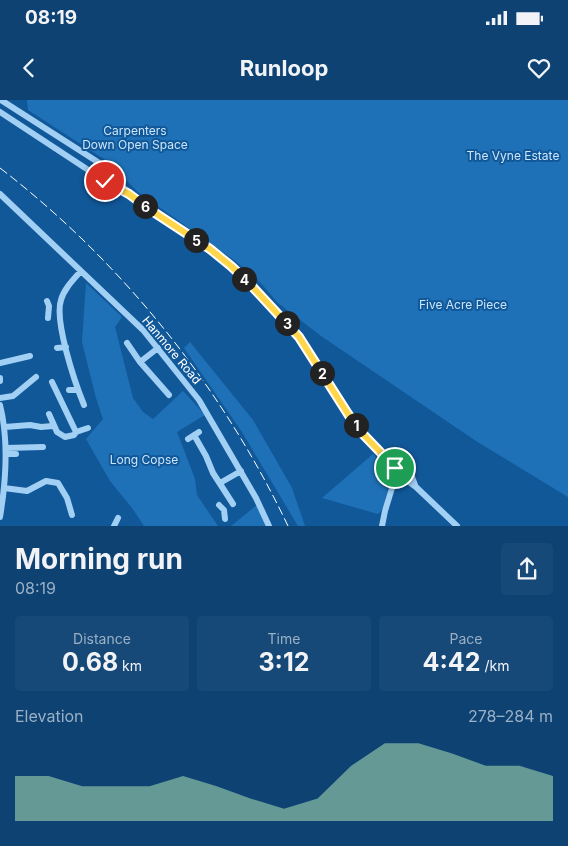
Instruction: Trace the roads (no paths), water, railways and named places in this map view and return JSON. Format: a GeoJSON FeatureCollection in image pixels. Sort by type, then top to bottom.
{"type":"FeatureCollection","features":[{"type":"Feature","properties":{"kind":"street"},"geometry":{"type":"LineString","coordinates":[[1,100],[104,166],[129,194]]}},
{"type":"Feature","properties":{"kind":"street"},"geometry":{"type":"LineString","coordinates":[[0,112],[17,126],[129,194],[210,249],[231,266],[299,337],[360,431],[399,474],[416,487],[457,526]]}},
{"type":"Feature","properties":{"kind":"street","name":"Hanmore Road"},"geometry":{"type":"LineString","coordinates":[[0,194],[143,330],[158,348],[199,400],[241,471],[269,526]]}},
{"type":"Feature","properties":{"kind":"street"},"geometry":{"type":"LineString","coordinates":[[80,271],[61,297],[59,309],[66,347],[84,405]]}},
{"type":"Feature","properties":{"kind":"street"},"geometry":{"type":"LineString","coordinates":[[48,318],[48,303],[59,309]]}},
{"type":"Feature","properties":{"kind":"street"},"geometry":{"type":"LineString","coordinates":[[63,330],[71,329]]}},
{"type":"Feature","properties":{"kind":"street"},"geometry":{"type":"LineString","coordinates":[[127,343],[131,355],[140,362],[169,395]]}},
{"type":"Feature","properties":{"kind":"street"},"geometry":{"type":"LineString","coordinates":[[57,348],[66,347]]}},
{"type":"Feature","properties":{"kind":"street"},"geometry":{"type":"LineString","coordinates":[[140,362],[158,348]]}},
{"type":"Feature","properties":{"kind":"street"},"geometry":{"type":"LineString","coordinates":[[0,363],[30,356]]}},
{"type":"Feature","properties":{"kind":"street"},"geometry":{"type":"LineString","coordinates":[[0,398],[13,396],[36,378]]}},
{"type":"Feature","properties":{"kind":"street"},"geometry":{"type":"LineString","coordinates":[[52,384],[76,432]]}},
{"type":"Feature","properties":{"kind":"street"},"geometry":{"type":"LineString","coordinates":[[69,390],[78,390]]}},
{"type":"Feature","properties":{"kind":"street"},"geometry":{"type":"LineString","coordinates":[[0,405],[5,427],[0,516]]}},
{"type":"Feature","properties":{"kind":"street"},"geometry":{"type":"LineString","coordinates":[[49,414],[57,432],[65,437],[88,428]]}},
{"type":"Feature","properties":{"kind":"street"},"geometry":{"type":"LineString","coordinates":[[5,427],[53,426]]}},
{"type":"Feature","properties":{"kind":"street"},"geometry":{"type":"LineString","coordinates":[[194,435],[220,483],[234,503],[222,508],[225,519]]}},
{"type":"Feature","properties":{"kind":"street"},"geometry":{"type":"LineString","coordinates":[[4,455],[43,447]]}},
{"type":"Feature","properties":{"kind":"street"},"geometry":{"type":"LineString","coordinates":[[4,455],[16,454]]}},
{"type":"Feature","properties":{"kind":"street"},"geometry":{"type":"LineString","coordinates":[[382,526],[392,488],[403,464],[408,466],[416,487]]}},
{"type":"Feature","properties":{"kind":"street"},"geometry":{"type":"LineString","coordinates":[[220,483],[241,471]]}},
{"type":"Feature","properties":{"kind":"street"},"geometry":{"type":"LineString","coordinates":[[399,474],[410,473]]}},
{"type":"Feature","properties":{"kind":"street"},"geometry":{"type":"LineString","coordinates":[[2,492],[27,491],[46,481],[61,480],[72,511],[63,510]]}},
{"type":"Feature","properties":{"kind":"street"},"geometry":{"type":"LineString","coordinates":[[114,526],[118,518]]}},
{"type":"Feature","properties":{"kind":"railway"},"geometry":{"type":"LineString","coordinates":[[0,168],[45,205],[87,244],[165,330],[200,376],[232,425],[262,475],[288,526]]}},
{"type":"Feature","properties":{"kind":"park label","name":"Carpenters Down Open Space"},"geometry":{"type":"Point","coordinates":[135,137]}},
{"type":"Feature","properties":{"kind":"park label","name":"The Vyne Estate"},"geometry":{"type":"Point","coordinates":[513,155]}},
{"type":"Feature","properties":{"kind":"park label","name":"Five Acre Piece"},"geometry":{"type":"Point","coordinates":[463,304]}},
{"type":"Feature","properties":{"kind":"park label","name":"Long Copse"},"geometry":{"type":"Point","coordinates":[144,459]}}]}
